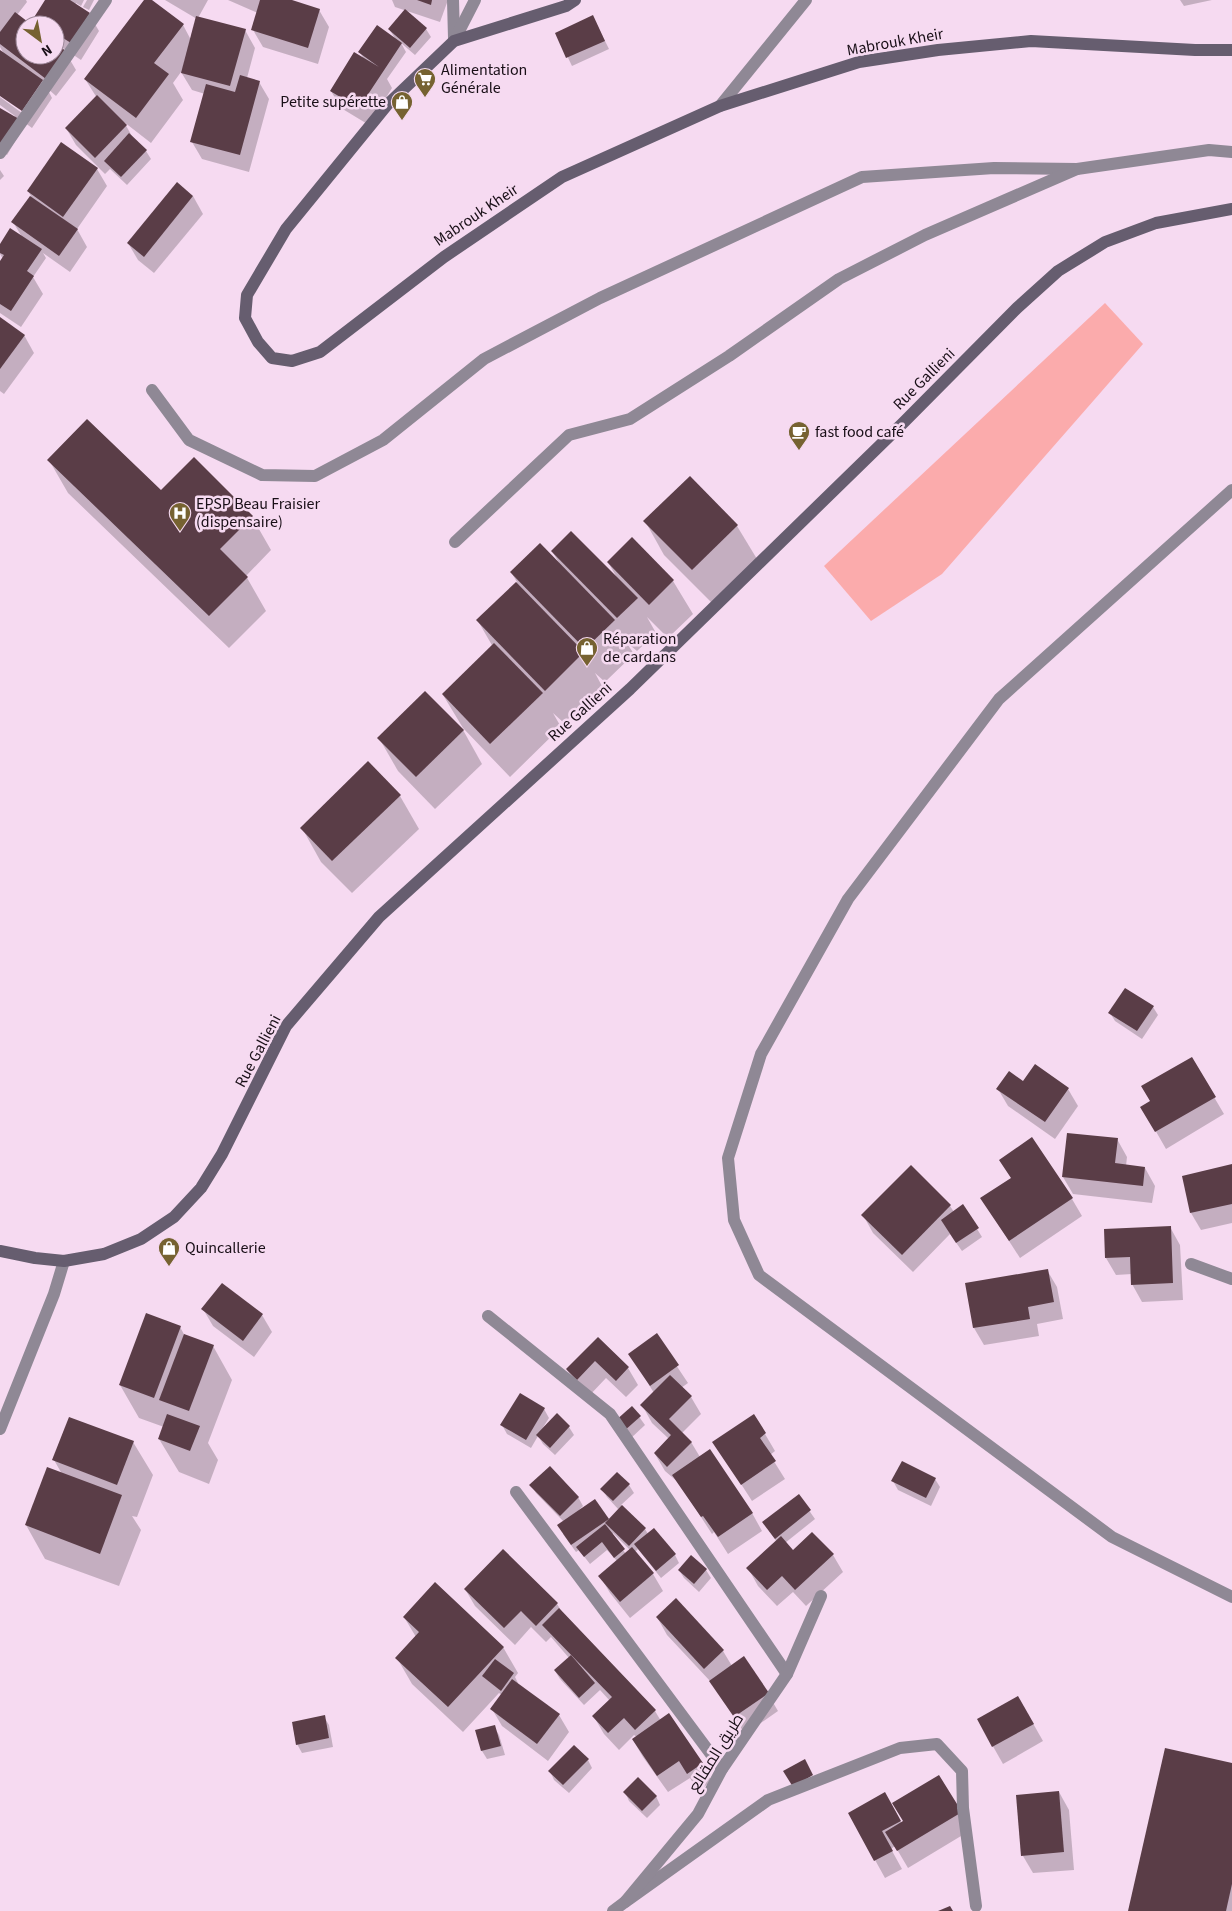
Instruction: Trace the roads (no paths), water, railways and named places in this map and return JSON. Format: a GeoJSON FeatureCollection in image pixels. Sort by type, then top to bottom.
{"type":"FeatureCollection","features":[{"type":"Feature","properties":{"kind":"street"},"geometry":{"type":"LineString","coordinates":[[0,153],[106,0]]}},
{"type":"Feature","properties":{"kind":"street"},"geometry":{"type":"LineString","coordinates":[[453,0],[454,41]]}},
{"type":"Feature","properties":{"kind":"street"},"geometry":{"type":"LineString","coordinates":[[454,41],[475,0]]}},
{"type":"Feature","properties":{"kind":"street","name":"Mabrouk Kheir"},"geometry":{"type":"LineString","coordinates":[[575,0],[566,6],[454,41],[387,105],[286,228],[247,295],[245,318],[258,342],[272,358],[292,361],[320,352],[444,256],[562,177],[720,106],[860,62],[938,50],[1030,41],[1195,50],[1232,50]]}},
{"type":"Feature","properties":{"kind":"street"},"geometry":{"type":"LineString","coordinates":[[720,106],[806,0]]}},
{"type":"Feature","properties":{"kind":"street"},"geometry":{"type":"LineString","coordinates":[[152,390],[189,440],[262,475],[315,476],[383,440],[484,359],[600,298],[862,177],[994,168],[1076,169],[1209,150],[1232,152]]}},
{"type":"Feature","properties":{"kind":"street"},"geometry":{"type":"LineString","coordinates":[[455,542],[568,435],[630,419],[729,356],[839,279],[925,235],[1076,169]]}},
{"type":"Feature","properties":{"kind":"street","name":"Rue Gallieni"},"geometry":{"type":"LineString","coordinates":[[0,1251],[35,1258],[64,1261],[104,1254],[141,1239],[174,1217],[201,1188],[222,1154],[286,1026],[379,917],[630,689],[904,422],[1017,308],[1058,271],[1105,242],[1156,224],[1232,209]]}},
{"type":"Feature","properties":{"kind":"street"},"geometry":{"type":"LineString","coordinates":[[1232,490],[999,699],[848,899],[761,1054],[728,1158],[734,1220],[759,1275],[1112,1537],[1232,1597]]}},
{"type":"Feature","properties":{"kind":"street"},"geometry":{"type":"LineString","coordinates":[[0,1429],[54,1294],[64,1261]]}},
{"type":"Feature","properties":{"kind":"street"},"geometry":{"type":"LineString","coordinates":[[1191,1264],[1232,1279]]}},
{"type":"Feature","properties":{"kind":"street"},"geometry":{"type":"LineString","coordinates":[[488,1316],[610,1414],[787,1674]]}},
{"type":"Feature","properties":{"kind":"street"},"geometry":{"type":"LineString","coordinates":[[516,1492],[722,1769]]}},
{"type":"Feature","properties":{"kind":"street","name":"طريق المقالع"},"geometry":{"type":"LineString","coordinates":[[613,1911],[625,1902],[698,1814],[722,1769],[787,1674],[821,1596]]}},
{"type":"Feature","properties":{"kind":"street"},"geometry":{"type":"LineString","coordinates":[[625,1902],[768,1800],[900,1748],[937,1744],[962,1770],[963,1808],[976,1906]]}},
{"type":"Feature","properties":{"kind":"place","name":"Alimentation Générale"},"geometry":{"type":"Point","coordinates":[425,98]}},
{"type":"Feature","properties":{"kind":"place","name":"Petite supérette"},"geometry":{"type":"Point","coordinates":[402,121]}},
{"type":"Feature","properties":{"kind":"place","name":"fast food café"},"geometry":{"type":"Point","coordinates":[799,451]}},
{"type":"Feature","properties":{"kind":"place","name":"EPSP Beau Fraisier (dispensaire)"},"geometry":{"type":"Point","coordinates":[180,532]}},
{"type":"Feature","properties":{"kind":"place","name":"Réparation de cardans"},"geometry":{"type":"Point","coordinates":[587,667]}},
{"type":"Feature","properties":{"kind":"place","name":"Quincallerie"},"geometry":{"type":"Point","coordinates":[169,1267]}}]}
